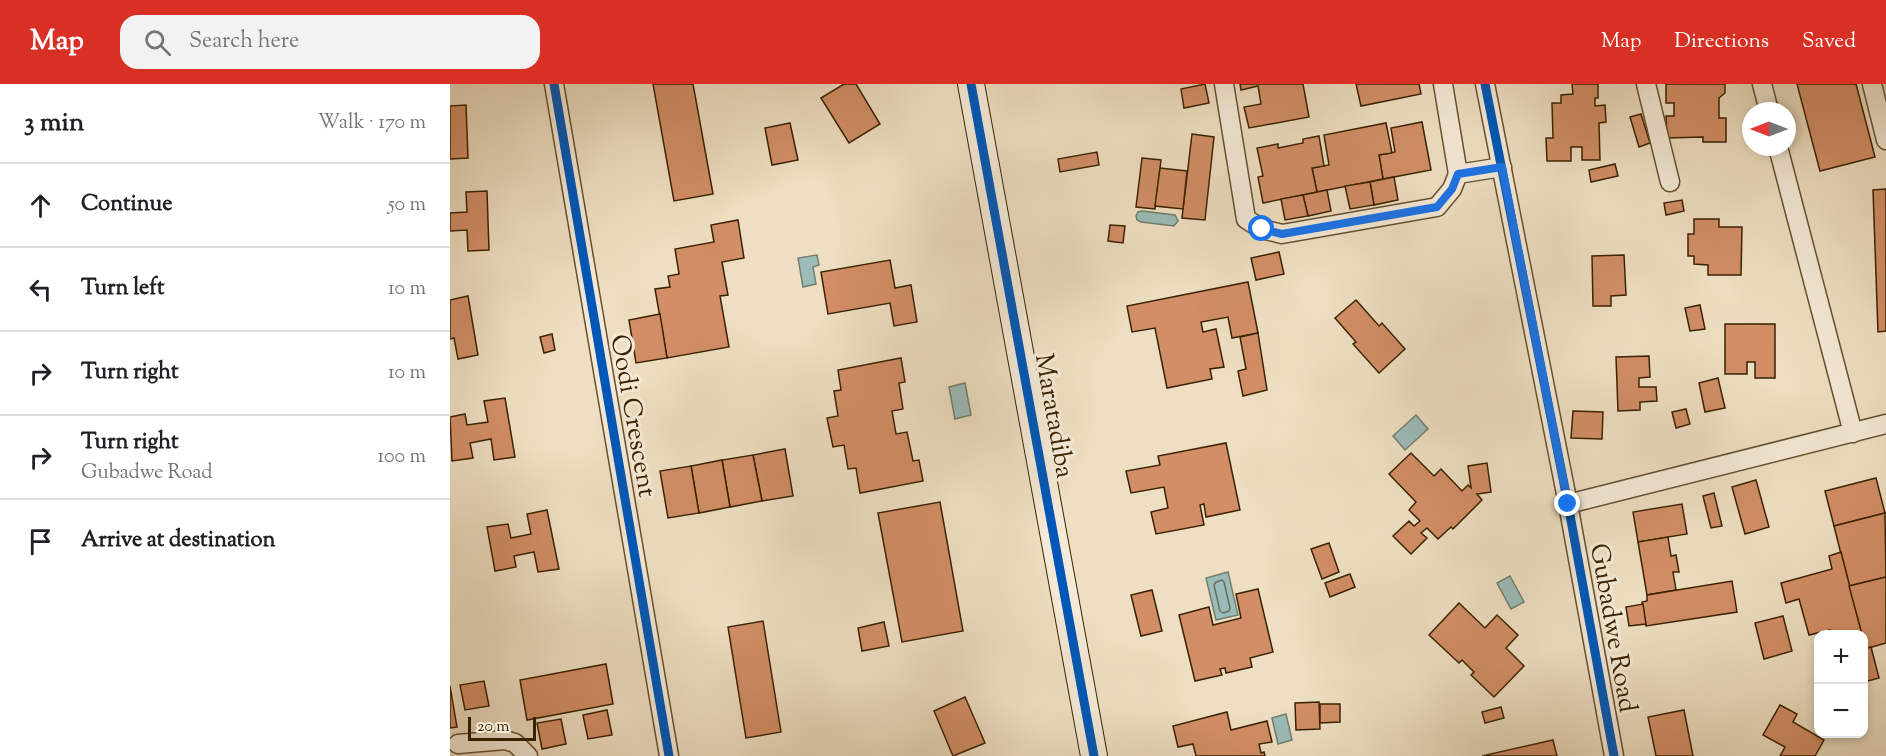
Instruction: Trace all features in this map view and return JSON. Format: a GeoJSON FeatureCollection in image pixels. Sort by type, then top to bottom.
{"type":"FeatureCollection","features":[{"type":"Feature","properties":{"kind":"street","name":"Oodi Crescent"},"geometry":{"type":"LineString","coordinates":[[554,84],[669,756]]}},
{"type":"Feature","properties":{"kind":"street","name":"Maratadiba"},"geometry":{"type":"LineString","coordinates":[[971,84],[1094,756]]}},
{"type":"Feature","properties":{"kind":"street"},"geometry":{"type":"LineString","coordinates":[[1224,84],[1246,219],[1262,229],[1282,234],[1437,207],[1452,189],[1458,174],[1443,84]]}},
{"type":"Feature","properties":{"kind":"street","name":"Gubadwe Road"},"geometry":{"type":"LineString","coordinates":[[1485,84],[1568,504],[1614,756]]}},
{"type":"Feature","properties":{"kind":"street"},"geometry":{"type":"LineString","coordinates":[[1646,84],[1670,182]]}},
{"type":"Feature","properties":{"kind":"street"},"geometry":{"type":"LineString","coordinates":[[1762,84],[1767,102]]}},
{"type":"Feature","properties":{"kind":"street"},"geometry":{"type":"LineString","coordinates":[[1872,84],[1886,140]]}},
{"type":"Feature","properties":{"kind":"street"},"geometry":{"type":"LineString","coordinates":[[1780,156],[1852,433]]}},
{"type":"Feature","properties":{"kind":"street"},"geometry":{"type":"LineString","coordinates":[[1458,174],[1502,167]]}},
{"type":"Feature","properties":{"kind":"street"},"geometry":{"type":"LineString","coordinates":[[1568,504],[1886,424]]}},
{"type":"Feature","properties":{"kind":"street"},"geometry":{"type":"LineString","coordinates":[[458,744],[505,740],[515,743],[528,756]]}},
{"type":"Feature","properties":{"kind":"water"},"geometry":{"type":"Polygon","coordinates":[[[1142,211],[1175,215],[1178,221],[1174,226],[1141,222],[1136,216],[1142,211]]]}},
{"type":"Feature","properties":{"kind":"water"},"geometry":{"type":"Polygon","coordinates":[[[817,255],[819,265],[813,267],[816,284],[803,287],[798,258],[817,255]]]}},
{"type":"Feature","properties":{"kind":"water"},"geometry":{"type":"Polygon","coordinates":[[[965,383],[971,415],[955,419],[949,387],[965,383]]]}},
{"type":"Feature","properties":{"kind":"water"},"geometry":{"type":"Polygon","coordinates":[[[1416,415],[1428,429],[1405,450],[1393,436],[1416,415]]]}},
{"type":"Feature","properties":{"kind":"water"},"geometry":{"type":"Polygon","coordinates":[[[1228,572],[1238,615],[1216,620],[1206,578],[1228,572]]]}},
{"type":"Feature","properties":{"kind":"water"},"geometry":{"type":"Polygon","coordinates":[[[1510,576],[1524,602],[1511,609],[1497,583],[1510,576]]]}},
{"type":"Feature","properties":{"kind":"water"},"geometry":{"type":"Polygon","coordinates":[[[1286,714],[1292,740],[1278,744],[1272,718],[1286,714]]]}},
{"type":"Feature","properties":{"kind":"building"},"geometry":{"type":"Polygon","coordinates":[[[653,84],[693,84],[713,194],[674,201],[653,84]]]}},
{"type":"Feature","properties":{"kind":"building"},"geometry":{"type":"Polygon","coordinates":[[[844,84],[856,84],[880,124],[849,143],[821,98],[844,84]]]}},
{"type":"Feature","properties":{"kind":"building"},"geometry":{"type":"Polygon","coordinates":[[[1205,84],[1209,103],[1184,108],[1181,89],[1205,84]]]}},
{"type":"Feature","properties":{"kind":"building"},"geometry":{"type":"Polygon","coordinates":[[[1240,84],[1303,84],[1309,117],[1249,128],[1244,107],[1261,104],[1258,86],[1241,90],[1240,84]]]}},
{"type":"Feature","properties":{"kind":"building"},"geometry":{"type":"Polygon","coordinates":[[[1356,84],[1419,84],[1421,94],[1361,106],[1356,84]]]}},
{"type":"Feature","properties":{"kind":"building"},"geometry":{"type":"Polygon","coordinates":[[[1572,84],[1598,84],[1598,98],[1595,98],[1595,106],[1605,105],[1606,122],[1599,123],[1600,160],[1582,160],[1582,147],[1571,147],[1571,161],[1547,161],[1546,138],[1553,138],[1552,103],[1561,103],[1561,95],[1573,94],[1572,84]]]}},
{"type":"Feature","properties":{"kind":"building"},"geometry":{"type":"Polygon","coordinates":[[[1666,84],[1725,84],[1725,93],[1719,98],[1719,118],[1726,118],[1726,142],[1703,142],[1703,137],[1667,138],[1666,116],[1674,116],[1674,103],[1666,103],[1666,84]]]}},
{"type":"Feature","properties":{"kind":"building"},"geometry":{"type":"Polygon","coordinates":[[[1797,84],[1856,84],[1875,157],[1820,171],[1797,84]]]}},
{"type":"Feature","properties":{"kind":"building"},"geometry":{"type":"Polygon","coordinates":[[[466,105],[468,158],[450,159],[450,106],[466,105]]]}},
{"type":"Feature","properties":{"kind":"building"},"geometry":{"type":"Polygon","coordinates":[[[1641,114],[1650,143],[1639,147],[1630,117],[1641,114]]]}},
{"type":"Feature","properties":{"kind":"building"},"geometry":{"type":"Polygon","coordinates":[[[1422,122],[1431,170],[1383,179],[1379,155],[1395,152],[1391,128],[1422,122]]]}},
{"type":"Feature","properties":{"kind":"building"},"geometry":{"type":"Polygon","coordinates":[[[790,123],[798,160],[772,165],[765,128],[790,123]]]}},
{"type":"Feature","properties":{"kind":"building"},"geometry":{"type":"Polygon","coordinates":[[[1386,123],[1392,153],[1379,155],[1383,179],[1317,192],[1312,168],[1329,165],[1324,135],[1386,123]]]}},
{"type":"Feature","properties":{"kind":"building"},"geometry":{"type":"Polygon","coordinates":[[[1192,134],[1214,137],[1205,220],[1182,218],[1192,134]]]}},
{"type":"Feature","properties":{"kind":"building"},"geometry":{"type":"Polygon","coordinates":[[[1319,136],[1324,166],[1312,168],[1317,192],[1263,203],[1258,177],[1263,176],[1257,148],[1278,144],[1278,148],[1303,143],[1303,139],[1319,136]]]}},
{"type":"Feature","properties":{"kind":"building"},"geometry":{"type":"Polygon","coordinates":[[[1097,152],[1099,165],[1060,172],[1058,159],[1097,152]]]}},
{"type":"Feature","properties":{"kind":"building"},"geometry":{"type":"Polygon","coordinates":[[[1142,158],[1161,160],[1155,209],[1136,207],[1142,158]]]}},
{"type":"Feature","properties":{"kind":"building"},"geometry":{"type":"Polygon","coordinates":[[[1615,164],[1618,176],[1591,182],[1589,170],[1615,164]]]}},
{"type":"Feature","properties":{"kind":"building"},"geometry":{"type":"Polygon","coordinates":[[[1160,168],[1187,171],[1183,209],[1155,206],[1160,168]]]}},
{"type":"Feature","properties":{"kind":"building"},"geometry":{"type":"Polygon","coordinates":[[[1394,177],[1398,200],[1374,205],[1370,182],[1394,177]]]}},
{"type":"Feature","properties":{"kind":"building"},"geometry":{"type":"Polygon","coordinates":[[[1370,182],[1374,205],[1350,209],[1345,186],[1370,182]]]}},
{"type":"Feature","properties":{"kind":"building"},"geometry":{"type":"Polygon","coordinates":[[[1886,189],[1886,331],[1878,332],[1873,190],[1886,189]]]}},
{"type":"Feature","properties":{"kind":"building"},"geometry":{"type":"Polygon","coordinates":[[[1327,190],[1331,211],[1308,216],[1303,195],[1327,190]]]}},
{"type":"Feature","properties":{"kind":"building"},"geometry":{"type":"Polygon","coordinates":[[[487,191],[489,250],[468,251],[467,230],[450,231],[450,213],[467,212],[466,192],[487,191]]]}},
{"type":"Feature","properties":{"kind":"building"},"geometry":{"type":"Polygon","coordinates":[[[1303,195],[1308,216],[1285,220],[1281,199],[1303,195]]]}},
{"type":"Feature","properties":{"kind":"building"},"geometry":{"type":"Polygon","coordinates":[[[1682,200],[1684,211],[1666,215],[1664,203],[1682,200]]]}},
{"type":"Feature","properties":{"kind":"building"},"geometry":{"type":"Polygon","coordinates":[[[1694,219],[1719,219],[1719,227],[1742,227],[1741,275],[1708,275],[1708,265],[1694,264],[1694,256],[1688,256],[1688,234],[1694,234],[1694,219]]]}},
{"type":"Feature","properties":{"kind":"building"},"geometry":{"type":"Polygon","coordinates":[[[738,220],[744,258],[722,262],[728,295],[720,296],[729,347],[667,358],[655,289],[670,287],[668,276],[679,274],[675,249],[714,242],[711,225],[738,220]]]}},
{"type":"Feature","properties":{"kind":"building"},"geometry":{"type":"Polygon","coordinates":[[[1110,225],[1125,226],[1123,243],[1108,241],[1110,225]]]}},
{"type":"Feature","properties":{"kind":"building"},"geometry":{"type":"Polygon","coordinates":[[[1279,252],[1284,274],[1256,280],[1251,258],[1279,252]]]}},
{"type":"Feature","properties":{"kind":"building"},"geometry":{"type":"Polygon","coordinates":[[[1624,255],[1626,295],[1611,296],[1611,306],[1593,306],[1592,256],[1624,255]]]}},
{"type":"Feature","properties":{"kind":"building"},"geometry":{"type":"Polygon","coordinates":[[[890,260],[895,288],[911,285],[917,322],[894,326],[890,303],[828,314],[821,272],[890,260]]]}},
{"type":"Feature","properties":{"kind":"building"},"geometry":{"type":"Polygon","coordinates":[[[1248,282],[1258,333],[1232,338],[1228,317],[1201,322],[1203,332],[1216,329],[1224,367],[1210,369],[1212,379],[1167,388],[1155,328],[1132,332],[1127,306],[1248,282]]]}},
{"type":"Feature","properties":{"kind":"building"},"geometry":{"type":"Polygon","coordinates":[[[468,296],[478,355],[458,359],[454,338],[450,339],[450,300],[468,296]]]}},
{"type":"Feature","properties":{"kind":"building"},"geometry":{"type":"Polygon","coordinates":[[[1356,300],[1379,326],[1382,323],[1405,349],[1379,373],[1353,344],[1356,342],[1335,318],[1356,300]]]}},
{"type":"Feature","properties":{"kind":"building"},"geometry":{"type":"Polygon","coordinates":[[[1700,305],[1705,329],[1690,331],[1685,308],[1700,305]]]}},
{"type":"Feature","properties":{"kind":"building"},"geometry":{"type":"Polygon","coordinates":[[[660,314],[667,358],[636,363],[629,320],[660,314]]]}},
{"type":"Feature","properties":{"kind":"building"},"geometry":{"type":"Polygon","coordinates":[[[1725,324],[1775,324],[1775,378],[1755,378],[1755,362],[1747,362],[1747,374],[1725,374],[1725,324]]]}},
{"type":"Feature","properties":{"kind":"building"},"geometry":{"type":"Polygon","coordinates":[[[1258,333],[1267,390],[1243,396],[1238,371],[1246,369],[1240,337],[1258,333]]]}},
{"type":"Feature","properties":{"kind":"building"},"geometry":{"type":"Polygon","coordinates":[[[552,334],[555,350],[544,353],[540,337],[552,334]]]}},
{"type":"Feature","properties":{"kind":"building"},"geometry":{"type":"Polygon","coordinates":[[[1649,356],[1650,377],[1639,378],[1639,387],[1656,387],[1657,401],[1640,402],[1640,410],[1618,411],[1616,357],[1649,356]]]}},
{"type":"Feature","properties":{"kind":"building"},"geometry":{"type":"Polygon","coordinates":[[[901,358],[905,382],[899,383],[903,409],[892,411],[896,434],[907,432],[913,461],[919,460],[923,481],[860,493],[856,468],[848,469],[844,445],[833,447],[827,418],[838,416],[834,391],[841,390],[838,370],[901,358]]]}},
{"type":"Feature","properties":{"kind":"building"},"geometry":{"type":"Polygon","coordinates":[[[1718,378],[1725,408],[1705,412],[1699,383],[1718,378]]]}},
{"type":"Feature","properties":{"kind":"building"},"geometry":{"type":"Polygon","coordinates":[[[505,398],[515,457],[494,460],[491,439],[470,443],[473,458],[452,461],[450,417],[465,414],[467,425],[488,422],[484,401],[505,398]]]}},
{"type":"Feature","properties":{"kind":"building"},"geometry":{"type":"Polygon","coordinates":[[[1686,409],[1690,424],[1676,428],[1672,412],[1686,409]]]}},
{"type":"Feature","properties":{"kind":"building"},"geometry":{"type":"Polygon","coordinates":[[[1573,411],[1603,412],[1602,439],[1571,438],[1573,411]]]}},
{"type":"Feature","properties":{"kind":"building"},"geometry":{"type":"Polygon","coordinates":[[[1226,443],[1240,510],[1206,517],[1204,504],[1200,505],[1204,525],[1156,534],[1151,512],[1168,508],[1164,487],[1131,493],[1126,471],[1160,465],[1158,456],[1226,443]]]}},
{"type":"Feature","properties":{"kind":"building"},"geometry":{"type":"Polygon","coordinates":[[[785,449],[793,496],[762,501],[753,455],[785,449]]]}},
{"type":"Feature","properties":{"kind":"building"},"geometry":{"type":"Polygon","coordinates":[[[1411,453],[1434,476],[1441,469],[1462,491],[1468,485],[1471,488],[1468,466],[1487,463],[1491,492],[1477,494],[1482,500],[1453,529],[1451,527],[1438,539],[1427,528],[1421,533],[1427,538],[1411,554],[1393,536],[1409,521],[1414,526],[1420,521],[1409,510],[1416,502],[1389,474],[1411,453]]]}},
{"type":"Feature","properties":{"kind":"building"},"geometry":{"type":"Polygon","coordinates":[[[753,455],[762,501],[730,507],[722,460],[753,455]]]}},
{"type":"Feature","properties":{"kind":"building"},"geometry":{"type":"Polygon","coordinates":[[[722,460],[730,507],[699,513],[691,466],[722,460]]]}},
{"type":"Feature","properties":{"kind":"building"},"geometry":{"type":"Polygon","coordinates":[[[691,466],[699,513],[668,518],[660,471],[691,466]]]}},
{"type":"Feature","properties":{"kind":"building"},"geometry":{"type":"Polygon","coordinates":[[[1876,478],[1885,513],[1834,526],[1825,491],[1876,478]]]}},
{"type":"Feature","properties":{"kind":"building"},"geometry":{"type":"Polygon","coordinates":[[[1756,480],[1769,527],[1745,534],[1732,487],[1756,480]]]}},
{"type":"Feature","properties":{"kind":"building"},"geometry":{"type":"Polygon","coordinates":[[[1714,493],[1722,526],[1711,528],[1703,496],[1714,493]]]}},
{"type":"Feature","properties":{"kind":"building"},"geometry":{"type":"Polygon","coordinates":[[[940,502],[963,631],[902,642],[878,513],[940,502]]]}},
{"type":"Feature","properties":{"kind":"building"},"geometry":{"type":"Polygon","coordinates":[[[1682,504],[1687,534],[1638,542],[1633,512],[1682,504]]]}},
{"type":"Feature","properties":{"kind":"building"},"geometry":{"type":"Polygon","coordinates":[[[547,510],[559,569],[538,572],[534,552],[514,556],[516,567],[495,571],[487,527],[508,524],[511,538],[531,534],[527,514],[547,510]]]}},
{"type":"Feature","properties":{"kind":"building"},"geometry":{"type":"Polygon","coordinates":[[[1885,513],[1886,577],[1849,586],[1834,526],[1885,513]]]}},
{"type":"Feature","properties":{"kind":"building"},"geometry":{"type":"Polygon","coordinates":[[[1668,537],[1671,556],[1676,555],[1679,572],[1673,572],[1676,590],[1647,595],[1638,542],[1668,537]]]}},
{"type":"Feature","properties":{"kind":"building"},"geometry":{"type":"Polygon","coordinates":[[[1329,543],[1339,572],[1322,579],[1311,549],[1329,543]]]}},
{"type":"Feature","properties":{"kind":"building"},"geometry":{"type":"Polygon","coordinates":[[[1841,552],[1861,630],[1814,630],[1814,634],[1809,635],[1799,599],[1786,603],[1781,583],[1832,569],[1829,556],[1841,552]]]}},
{"type":"Feature","properties":{"kind":"building"},"geometry":{"type":"Polygon","coordinates":[[[1350,574],[1355,587],[1330,597],[1325,583],[1350,574]]]}},
{"type":"Feature","properties":{"kind":"building"},"geometry":{"type":"Polygon","coordinates":[[[1886,577],[1886,643],[1868,648],[1868,630],[1861,630],[1849,586],[1886,577]]]}},
{"type":"Feature","properties":{"kind":"building"},"geometry":{"type":"Polygon","coordinates":[[[1732,581],[1737,612],[1646,626],[1642,602],[1647,601],[1647,595],[1732,581]]]}},
{"type":"Feature","properties":{"kind":"building"},"geometry":{"type":"Polygon","coordinates":[[[1258,589],[1273,652],[1250,658],[1252,667],[1226,673],[1225,668],[1220,669],[1222,675],[1195,681],[1179,615],[1209,607],[1213,625],[1241,618],[1236,594],[1258,589]]]}},
{"type":"Feature","properties":{"kind":"building"},"geometry":{"type":"Polygon","coordinates":[[[1152,590],[1162,631],[1141,636],[1131,595],[1152,590]]]}},
{"type":"Feature","properties":{"kind":"building"},"geometry":{"type":"Polygon","coordinates":[[[1459,603],[1485,628],[1497,615],[1518,635],[1506,648],[1524,666],[1494,697],[1471,675],[1474,672],[1462,660],[1459,663],[1429,635],[1459,603]]]}},
{"type":"Feature","properties":{"kind":"building"},"geometry":{"type":"Polygon","coordinates":[[[1643,604],[1646,624],[1629,626],[1626,607],[1643,604]]]}},
{"type":"Feature","properties":{"kind":"building"},"geometry":{"type":"Polygon","coordinates":[[[1783,616],[1792,651],[1764,659],[1755,623],[1783,616]]]}},
{"type":"Feature","properties":{"kind":"building"},"geometry":{"type":"Polygon","coordinates":[[[763,621],[781,732],[746,738],[728,627],[763,621]]]}},
{"type":"Feature","properties":{"kind":"building"},"geometry":{"type":"Polygon","coordinates":[[[884,622],[889,646],[862,651],[858,628],[884,622]]]}},
{"type":"Feature","properties":{"kind":"building"},"geometry":{"type":"Polygon","coordinates":[[[1871,647],[1879,678],[1868,681],[1868,648],[1871,647]]]}},
{"type":"Feature","properties":{"kind":"building"},"geometry":{"type":"Polygon","coordinates":[[[606,664],[613,704],[527,720],[520,680],[606,664]]]}},
{"type":"Feature","properties":{"kind":"building"},"geometry":{"type":"Polygon","coordinates":[[[484,681],[489,706],[465,710],[460,685],[484,681]]]}},
{"type":"Feature","properties":{"kind":"building"},"geometry":{"type":"Polygon","coordinates":[[[450,686],[457,727],[450,728],[450,686]]]}},
{"type":"Feature","properties":{"kind":"building"},"geometry":{"type":"Polygon","coordinates":[[[965,697],[985,743],[953,756],[934,711],[965,697]]]}},
{"type":"Feature","properties":{"kind":"building"},"geometry":{"type":"Polygon","coordinates":[[[1319,702],[1320,729],[1296,730],[1295,703],[1319,702]]]}},
{"type":"Feature","properties":{"kind":"building"},"geometry":{"type":"Polygon","coordinates":[[[1320,704],[1340,704],[1340,722],[1320,723],[1320,704]]]}},
{"type":"Feature","properties":{"kind":"building"},"geometry":{"type":"Polygon","coordinates":[[[1780,705],[1797,714],[1793,722],[1814,734],[1814,738],[1824,740],[1815,756],[1780,756],[1785,747],[1763,735],[1780,705]]]}},
{"type":"Feature","properties":{"kind":"building"},"geometry":{"type":"Polygon","coordinates":[[[1501,707],[1504,718],[1485,723],[1482,712],[1501,707]]]}},
{"type":"Feature","properties":{"kind":"building"},"geometry":{"type":"Polygon","coordinates":[[[607,710],[612,735],[588,739],[583,715],[607,710]]]}},
{"type":"Feature","properties":{"kind":"building"},"geometry":{"type":"Polygon","coordinates":[[[1684,710],[1693,756],[1656,756],[1648,717],[1684,710]]]}},
{"type":"Feature","properties":{"kind":"building"},"geometry":{"type":"Polygon","coordinates":[[[1227,712],[1231,730],[1267,721],[1272,742],[1259,744],[1261,753],[1264,752],[1265,756],[1196,756],[1193,744],[1178,747],[1173,726],[1227,712]]]}},
{"type":"Feature","properties":{"kind":"building"},"geometry":{"type":"Polygon","coordinates":[[[561,719],[566,744],[542,749],[537,723],[561,719]]]}},
{"type":"Feature","properties":{"kind":"building"},"geometry":{"type":"Polygon","coordinates":[[[1553,740],[1557,756],[1482,756],[1553,740]]]}},
{"type":"Feature","properties":{"kind":"cycle path"},"geometry":{"type":"LineString","coordinates":[[554,84],[669,756]]}},
{"type":"Feature","properties":{"kind":"cycle path"},"geometry":{"type":"LineString","coordinates":[[971,84],[1094,756]]}},
{"type":"Feature","properties":{"kind":"cycle path"},"geometry":{"type":"LineString","coordinates":[[1485,84],[1568,504],[1614,756]]}},
{"type":"Feature","properties":{"kind":"route"},"geometry":{"type":"LineString","coordinates":[[1262,229],[1282,234],[1437,207],[1452,189],[1458,174],[1502,167],[1568,504]]}}]}
